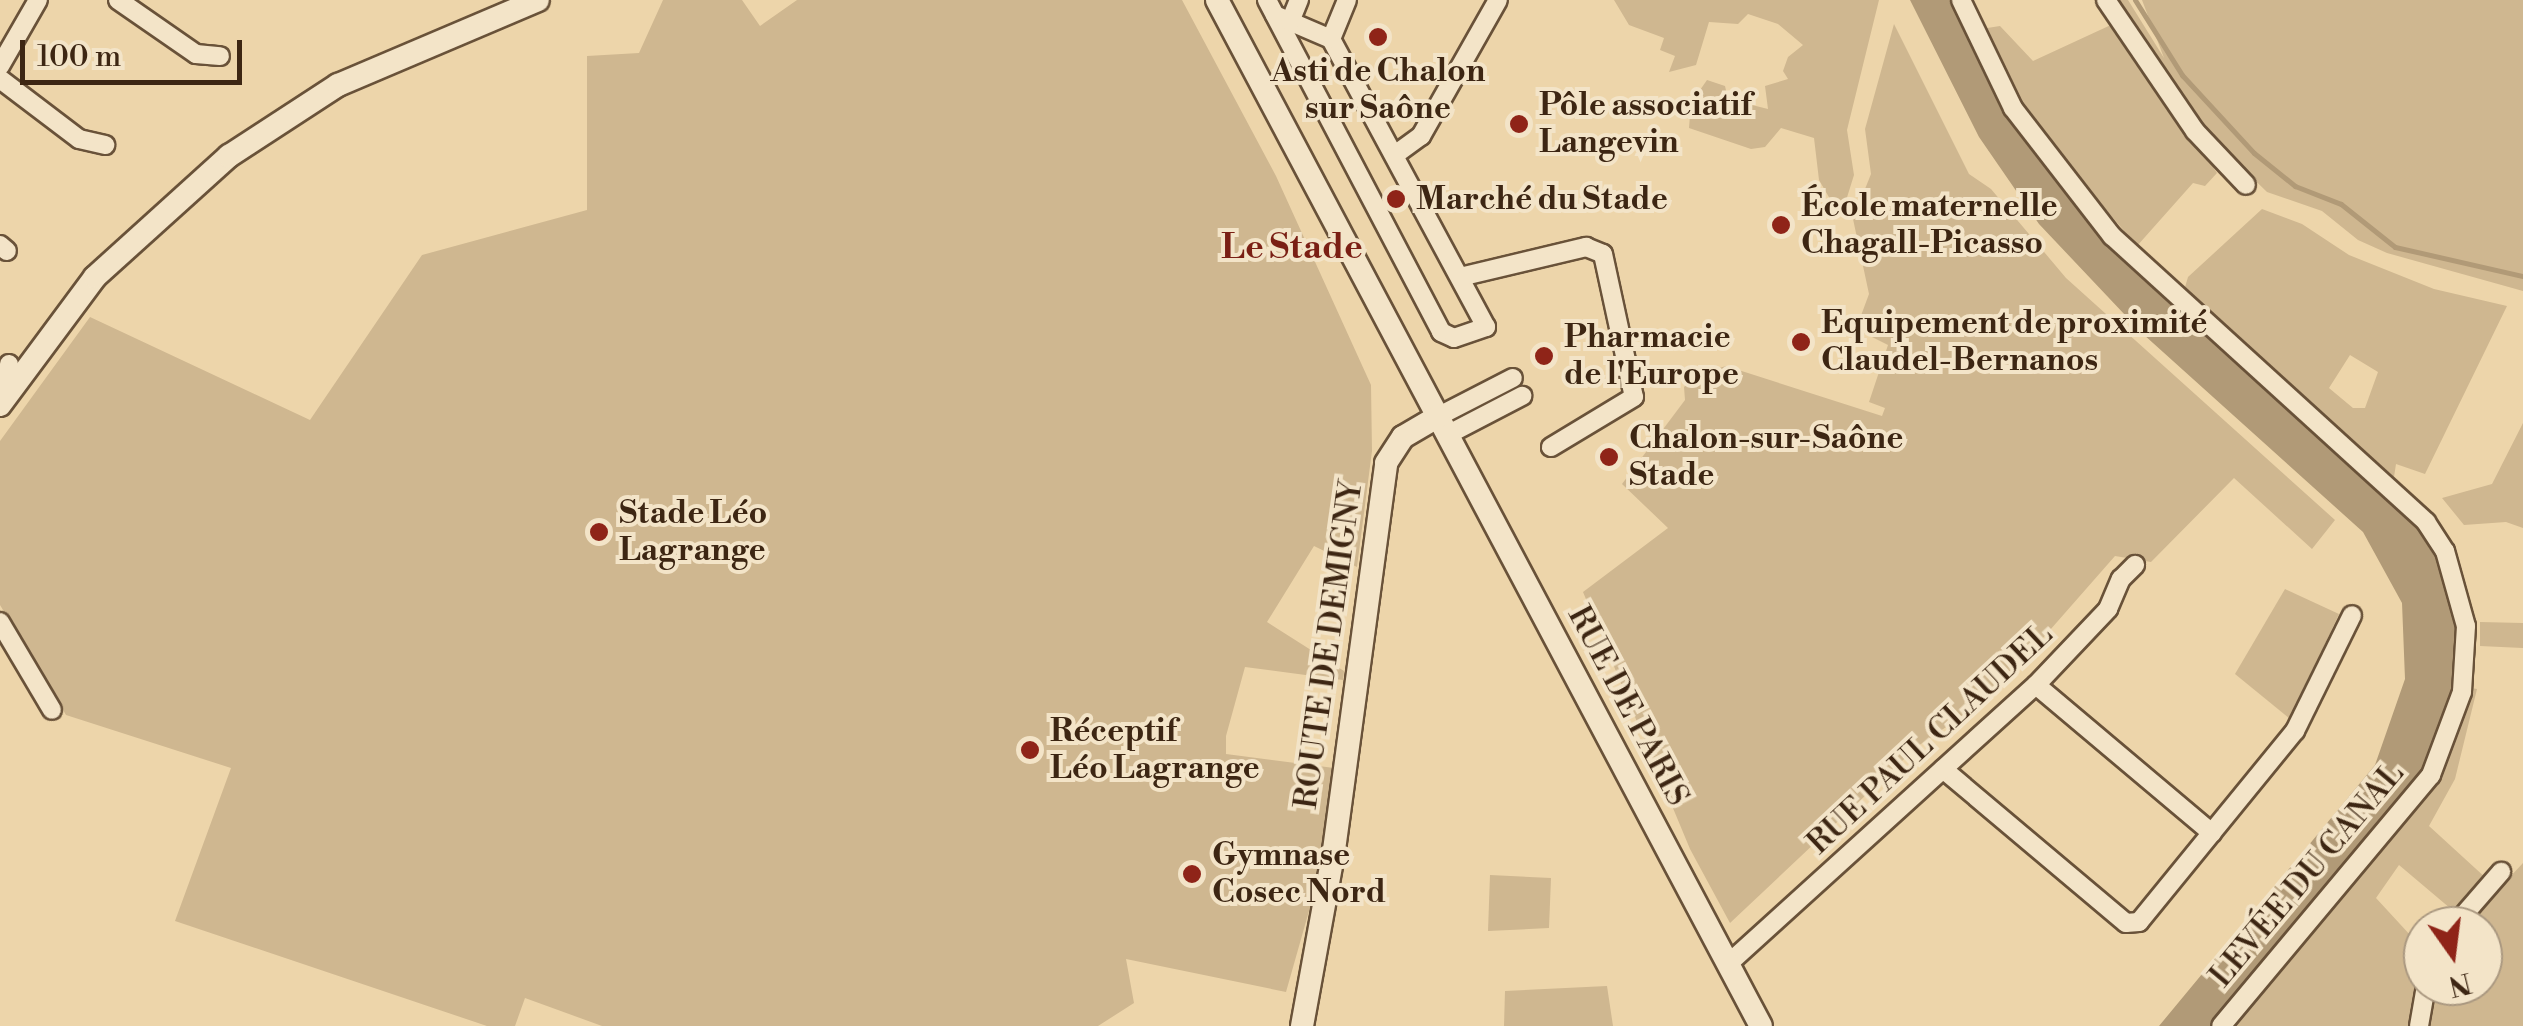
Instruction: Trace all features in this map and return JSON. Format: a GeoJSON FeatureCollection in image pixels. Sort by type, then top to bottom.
{"type":"FeatureCollection","features":[{"type":"Feature","properties":{"kind":"main road"},"geometry":{"type":"LineString","coordinates":[[4,399],[12,361],[131,239],[274,123],[391,60],[538,0]]}},
{"type":"Feature","properties":{"kind":"main road","name":"RUE DE PARIS"},"geometry":{"type":"LineString","coordinates":[[1217,0],[1762,1026]]}},
{"type":"Feature","properties":{"kind":"main road","name":"ROUTE DE DEMIGNY"},"geometry":{"type":"LineString","coordinates":[[1302,1026],[1334,850],[1386,463],[1403,437],[1443,425]]}},
{"type":"Feature","properties":{"kind":"street"},"geometry":{"type":"LineString","coordinates":[[0,66],[38,0]]}},
{"type":"Feature","properties":{"kind":"street"},"geometry":{"type":"LineString","coordinates":[[118,0],[196,54],[220,56]]}},
{"type":"Feature","properties":{"kind":"street"},"geometry":{"type":"LineString","coordinates":[[1277,12],[1300,0]]}},
{"type":"Feature","properties":{"kind":"street"},"geometry":{"type":"LineString","coordinates":[[1331,38],[1348,0]]}},
{"type":"Feature","properties":{"kind":"street"},"geometry":{"type":"LineString","coordinates":[[1396,154],[1421,136],[1498,0]]}},
{"type":"Feature","properties":{"kind":"street","name":"LEVÉE DU CANAL"},"geometry":{"type":"LineString","coordinates":[[1961,0],[2013,108],[2102,224],[2233,351],[2418,513],[2444,551],[2456,586],[2466,626],[2462,692],[2431,775],[2220,1026]]}},
{"type":"Feature","properties":{"kind":"street"},"geometry":{"type":"LineString","coordinates":[[2106,0],[2195,131],[2246,185]]}},
{"type":"Feature","properties":{"kind":"street"},"geometry":{"type":"LineString","coordinates":[[1277,12],[1331,38],[1486,328],[1447,338],[1277,12]]}},
{"type":"Feature","properties":{"kind":"street"},"geometry":{"type":"LineString","coordinates":[[0,78],[78,139],[105,146]]}},
{"type":"Feature","properties":{"kind":"street"},"geometry":{"type":"LineString","coordinates":[[1460,277],[1595,248],[1606,263],[1634,397],[1551,448]]}},
{"type":"Feature","properties":{"kind":"street"},"geometry":{"type":"LineString","coordinates":[[1443,425],[1512,378]]}},
{"type":"Feature","properties":{"kind":"street"},"geometry":{"type":"LineString","coordinates":[[1443,425],[1522,396]]}},
{"type":"Feature","properties":{"kind":"street","name":"RUE PAUL CLAUDEL"},"geometry":{"type":"LineString","coordinates":[[1728,964],[2036,685],[2108,609],[2121,579],[2135,566]]}},
{"type":"Feature","properties":{"kind":"street"},"geometry":{"type":"LineString","coordinates":[[1944,769],[2126,923],[2139,922],[2295,731],[2352,615]]}},
{"type":"Feature","properties":{"kind":"street"},"geometry":{"type":"LineString","coordinates":[[0,622],[52,710]]}},
{"type":"Feature","properties":{"kind":"street"},"geometry":{"type":"LineString","coordinates":[[2036,685],[2212,833]]}},
{"type":"Feature","properties":{"kind":"street"},"geometry":{"type":"LineString","coordinates":[[2471,906],[2501,872]]}},
{"type":"Feature","properties":{"kind":"shaded area"},"geometry":{"type":"Polygon","coordinates":[[[663,0],[742,0],[760,26],[797,0],[1182,0],[1276,176],[1371,385],[1372,451],[1357,567],[1314,546],[1267,622],[1344,671],[1343,680],[1245,667],[1226,736],[1226,754],[1334,768],[1328,844],[1286,992],[1126,959],[1134,1003],[1098,1026],[602,1026],[525,998],[515,1026],[487,1026],[175,921],[231,768],[66,715],[0,605],[0,441],[90,317],[310,420],[422,255],[587,210],[587,56],[639,53],[663,0]]]}},
{"type":"Feature","properties":{"kind":"shaded area"},"geometry":{"type":"Polygon","coordinates":[[[1614,0],[1879,0],[1847,130],[1854,175],[1844,207],[1830,199],[1819,180],[1814,138],[1781,128],[1765,147],[1751,149],[1689,128],[1691,103],[1707,80],[1725,86],[1728,99],[1768,109],[1765,86],[1788,79],[1783,71],[1788,57],[1803,45],[1778,24],[1748,14],[1738,24],[1709,22],[1696,65],[1669,72],[1675,56],[1660,50],[1664,38],[1629,25],[1614,0]]]}},
{"type":"Feature","properties":{"kind":"shaded area"},"geometry":{"type":"Polygon","coordinates":[[[1910,0],[1953,0],[1995,88],[2069,193],[2222,351],[2413,522],[2441,567],[2455,618],[2457,676],[2429,766],[2214,1026],[2159,1026],[2375,765],[2405,679],[2402,603],[2363,532],[2143,334],[2039,224],[1979,137],[1910,0]]]}},
{"type":"Feature","properties":{"kind":"shaded area"},"geometry":{"type":"Polygon","coordinates":[[[2114,0],[2128,0],[2164,58],[2142,0],[2523,0],[2523,291],[2387,253],[2358,240],[2322,211],[2267,192],[2201,128],[2114,0]]]}},
{"type":"Feature","properties":{"kind":"shaded area"},"geometry":{"type":"Polygon","coordinates":[[[1894,24],[1969,174],[1991,189],[2066,278],[2335,520],[2312,549],[2234,478],[2151,562],[2115,556],[1992,696],[1918,746],[1730,923],[1690,849],[1583,592],[1668,528],[1622,484],[1685,400],[1684,387],[1696,375],[1726,366],[1882,416],[1885,408],[1869,402],[1888,345],[1856,329],[1869,294],[1853,219],[1871,174],[1865,129],[1894,24]]]}},
{"type":"Feature","properties":{"kind":"shaded area"},"geometry":{"type":"Polygon","coordinates":[[[2113,24],[2217,173],[2205,186],[2193,183],[2137,246],[2062,158],[2013,90],[1981,29],[2000,26],[2033,61],[2113,24]]]}},
{"type":"Feature","properties":{"kind":"shaded area"},"geometry":{"type":"Polygon","coordinates":[[[2262,209],[2302,224],[2349,255],[2434,289],[2507,306],[2425,474],[2396,464],[2394,477],[2183,294],[2188,277],[2262,209]],[[2350,355],[2329,388],[2353,408],[2365,408],[2378,372],[2350,355]]]}},
{"type":"Feature","properties":{"kind":"shaded area"},"geometry":{"type":"Polygon","coordinates":[[[2523,423],[2523,528],[2506,522],[2464,525],[2442,498],[2492,484],[2523,423]]]}},
{"type":"Feature","properties":{"kind":"shaded area"},"geometry":{"type":"Polygon","coordinates":[[[2285,589],[2339,614],[2290,719],[2235,674],[2285,589]]]}},
{"type":"Feature","properties":{"kind":"shaded area"},"geometry":{"type":"Polygon","coordinates":[[[2480,622],[2523,623],[2523,648],[2480,646],[2480,622]]]}},
{"type":"Feature","properties":{"kind":"shaded area"},"geometry":{"type":"Polygon","coordinates":[[[2471,688],[2477,689],[2455,779],[2429,826],[2487,879],[2464,906],[2448,906],[2399,865],[2376,898],[2403,927],[2403,1006],[2417,1006],[2415,1026],[2235,1026],[2427,797],[2471,688]]]}},
{"type":"Feature","properties":{"kind":"shaded area"},"geometry":{"type":"Polygon","coordinates":[[[2523,863],[2523,1026],[2429,1026],[2430,1006],[2503,1006],[2503,906],[2483,906],[2523,863]]]}},
{"type":"Feature","properties":{"kind":"shaded area"},"geometry":{"type":"Polygon","coordinates":[[[1490,875],[1551,878],[1549,928],[1488,931],[1490,875]]]}},
{"type":"Feature","properties":{"kind":"shaded area"},"geometry":{"type":"Polygon","coordinates":[[[1607,986],[1613,1026],[1504,1026],[1505,991],[1607,986]]]}},
{"type":"Feature","properties":{"kind":"waterway"},"geometry":{"type":"LineString","coordinates":[[2135,0],[2182,75],[2254,153],[2295,186],[2341,204],[2395,247],[2523,276]]}},
{"type":"Feature","properties":{"kind":"place","name":"Asti de Chalon sur Saône"},"geometry":{"type":"Point","coordinates":[1378,37]}},
{"type":"Feature","properties":{"kind":"place","name":"Pôle associatif Langevin"},"geometry":{"type":"Point","coordinates":[1519,124]}},
{"type":"Feature","properties":{"kind":"place","name":"Marché du Stade"},"geometry":{"type":"Point","coordinates":[1396,199]}},
{"type":"Feature","properties":{"kind":"place","name":"École maternelle Chagall-Picasso"},"geometry":{"type":"Point","coordinates":[1781,225]}},
{"type":"Feature","properties":{"kind":"place","name":"Equipement de proximité Claudel-Bernanos"},"geometry":{"type":"Point","coordinates":[1801,342]}},
{"type":"Feature","properties":{"kind":"place","name":"Pharmacie de l'Europe"},"geometry":{"type":"Point","coordinates":[1544,356]}},
{"type":"Feature","properties":{"kind":"place","name":"Chalon-sur-Saône Stade"},"geometry":{"type":"Point","coordinates":[1609,457]}},
{"type":"Feature","properties":{"kind":"place","name":"Stade Léo Lagrange"},"geometry":{"type":"Point","coordinates":[599,532]}},
{"type":"Feature","properties":{"kind":"place","name":"Réceptif Léo Lagrange"},"geometry":{"type":"Point","coordinates":[1030,750]}},
{"type":"Feature","properties":{"kind":"place","name":"Gymnase Cosec Nord"},"geometry":{"type":"Point","coordinates":[1192,874]}},
{"type":"Feature","properties":{"kind":"district","name":"Le Stade"},"geometry":{"type":"Point","coordinates":[1292,248]}}]}
